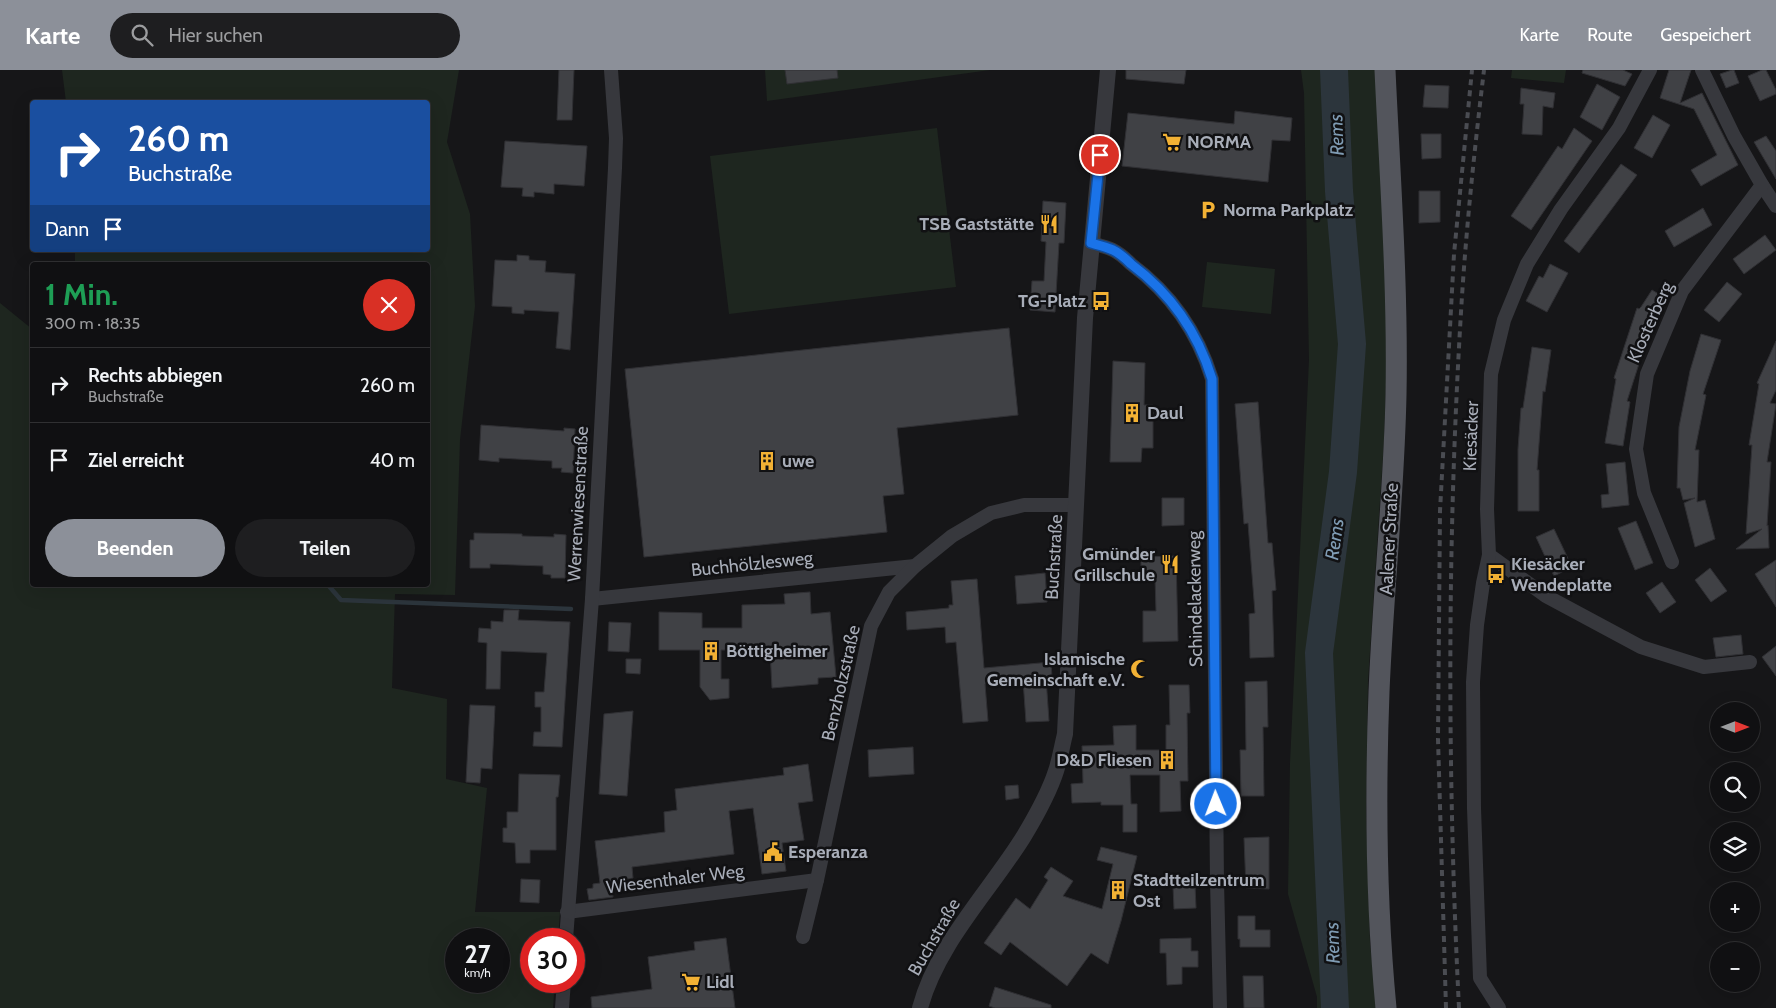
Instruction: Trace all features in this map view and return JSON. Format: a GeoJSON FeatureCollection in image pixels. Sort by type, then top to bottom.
{"type":"FeatureCollection","features":[{"type":"Feature","properties":{"kind":"main road","name":"Aalener Straße"},"geometry":{"type":"LineString","coordinates":[[1385,70],[1395,288],[1396,396],[1377,775],[1377,882],[1386,1008]]}},
{"type":"Feature","properties":{"kind":"street","name":"Werrenwiesenstraße"},"geometry":{"type":"LineString","coordinates":[[566,928],[592,600],[616,138],[611,70]]}},
{"type":"Feature","properties":{"kind":"street","name":"Buchstraße"},"geometry":{"type":"LineString","coordinates":[[920,1008],[928,985],[941,958],[1023,836],[1042,802],[1056,772],[1065,734],[1085,318],[1108,70]]}},
{"type":"Feature","properties":{"kind":"street","name":"Kiesäcker"},"geometry":{"type":"LineString","coordinates":[[1499,1008],[1480,978],[1474,808],[1473,682],[1477,625],[1489,555],[1487,509],[1491,374],[1504,320],[1527,264],[1562,209],[1619,128],[1650,70]]}},
{"type":"Feature","properties":{"kind":"street"},"geometry":{"type":"LineString","coordinates":[[1702,70],[1734,136],[1776,206]]}},
{"type":"Feature","properties":{"kind":"street","name":"Klosterberg"},"geometry":{"type":"LineString","coordinates":[[1672,562],[1644,493],[1636,450],[1647,374],[1682,291],[1762,185]]}},
{"type":"Feature","properties":{"kind":"street","name":"Schindelackerweg"},"geometry":{"type":"LineString","coordinates":[[1091,243],[1114,250],[1141,271],[1172,303],[1194,334],[1206,359],[1212,379],[1220,1008]]}},
{"type":"Feature","properties":{"kind":"street","name":"Benzholzstraße"},"geometry":{"type":"LineString","coordinates":[[803,937],[817,880],[871,626],[889,592],[915,566],[952,536],[991,513],[1024,505],[1076,504]]}},
{"type":"Feature","properties":{"kind":"street"},"geometry":{"type":"LineString","coordinates":[[1489,555],[1546,596],[1641,647],[1704,667],[1750,662]]}},
{"type":"Feature","properties":{"kind":"street","name":"Buchhölzlesweg"},"geometry":{"type":"LineString","coordinates":[[592,600],[915,566]]}},
{"type":"Feature","properties":{"kind":"street","name":"Wiesenthaler Weg"},"geometry":{"type":"LineString","coordinates":[[567,912],[817,880]]}},
{"type":"Feature","properties":{"kind":"street"},"geometry":{"type":"LineString","coordinates":[[562,1008],[563,993]]}},
{"type":"Feature","properties":{"kind":"shaded area"},"geometry":{"type":"Polygon","coordinates":[[[62,70],[459,70],[447,142],[470,214],[475,306],[460,440],[455,595],[395,594],[392,688],[447,699],[446,779],[487,788],[475,912],[560,912],[559,928],[520,928],[520,993],[554,993],[553,1008],[0,1008],[0,303],[30,327],[30,587],[430,587],[430,262],[75,262],[75,252],[430,252],[430,100],[66,100],[62,70]]]}},
{"type":"Feature","properties":{"kind":"shaded area"},"geometry":{"type":"Polygon","coordinates":[[[765,70],[990,70],[767,101],[765,70]]]}},
{"type":"Feature","properties":{"kind":"shaded area"},"geometry":{"type":"Polygon","coordinates":[[[1301,70],[1377,70],[1389,299],[1384,441],[1368,681],[1366,810],[1370,943],[1377,1008],[1317,1008],[1317,997],[1288,894],[1290,763],[1309,360],[1304,93],[1301,70]]]}},
{"type":"Feature","properties":{"kind":"shaded area"},"geometry":{"type":"Polygon","coordinates":[[[1512,70],[1566,70],[1564,83],[1511,78],[1512,70]]]}},
{"type":"Feature","properties":{"kind":"shaded area"},"geometry":{"type":"Polygon","coordinates":[[[937,128],[956,287],[729,314],[710,156],[937,128]]]}},
{"type":"Feature","properties":{"kind":"shaded area"},"geometry":{"type":"Polygon","coordinates":[[[1207,262],[1275,269],[1271,314],[1202,307],[1207,262]]]}},
{"type":"Feature","properties":{"kind":"building"},"geometry":{"type":"Polygon","coordinates":[[[559,70],[574,70],[572,120],[557,120],[559,70]]]}},
{"type":"Feature","properties":{"kind":"building"},"geometry":{"type":"Polygon","coordinates":[[[785,70],[837,70],[838,78],[787,84],[785,70]]]}},
{"type":"Feature","properties":{"kind":"building"},"geometry":{"type":"Polygon","coordinates":[[[1126,70],[1186,70],[1184,84],[1126,79],[1126,70]]]}},
{"type":"Feature","properties":{"kind":"building"},"geometry":{"type":"Polygon","coordinates":[[[1583,70],[1623,70],[1632,74],[1625,86],[1582,73],[1583,70]]]}},
{"type":"Feature","properties":{"kind":"building"},"geometry":{"type":"Polygon","coordinates":[[[1669,70],[1691,70],[1680,103],[1702,93],[1738,165],[1701,186],[1691,170],[1717,155],[1694,109],[1660,98],[1669,70]]]}},
{"type":"Feature","properties":{"kind":"building"},"geometry":{"type":"Polygon","coordinates":[[[1734,70],[1739,83],[1726,88],[1720,74],[1734,70]]]}},
{"type":"Feature","properties":{"kind":"building"},"geometry":{"type":"Polygon","coordinates":[[[1766,70],[1776,90],[1776,94],[1760,101],[1748,76],[1766,70]]]}},
{"type":"Feature","properties":{"kind":"building"},"geometry":{"type":"Polygon","coordinates":[[[1597,84],[1620,97],[1602,130],[1580,117],[1597,84]]]}},
{"type":"Feature","properties":{"kind":"building"},"geometry":{"type":"Polygon","coordinates":[[[1425,85],[1449,86],[1448,108],[1423,107],[1425,85]]]}},
{"type":"Feature","properties":{"kind":"building"},"geometry":{"type":"Polygon","coordinates":[[[1521,88],[1555,93],[1553,108],[1543,106],[1542,135],[1522,134],[1524,104],[1520,104],[1521,88]]]}},
{"type":"Feature","properties":{"kind":"building"},"geometry":{"type":"Polygon","coordinates":[[[1235,111],[1292,118],[1290,141],[1272,140],[1268,182],[1122,166],[1128,113],[1234,124],[1235,111]]]}},
{"type":"Feature","properties":{"kind":"building"},"geometry":{"type":"Polygon","coordinates":[[[1653,115],[1670,125],[1652,158],[1634,148],[1653,115]]]}},
{"type":"Feature","properties":{"kind":"building"},"geometry":{"type":"Polygon","coordinates":[[[1574,128],[1592,141],[1531,230],[1511,216],[1558,146],[1562,149],[1574,128]]]}},
{"type":"Feature","properties":{"kind":"building"},"geometry":{"type":"Polygon","coordinates":[[[1421,134],[1441,134],[1441,158],[1422,159],[1421,134]]]}},
{"type":"Feature","properties":{"kind":"building"},"geometry":{"type":"Polygon","coordinates":[[[1766,136],[1776,151],[1776,179],[1754,142],[1766,136]]]}},
{"type":"Feature","properties":{"kind":"building"},"geometry":{"type":"Polygon","coordinates":[[[505,141],[587,146],[584,186],[554,184],[554,194],[534,192],[534,197],[522,196],[523,188],[501,187],[505,141]]]}},
{"type":"Feature","properties":{"kind":"building"},"geometry":{"type":"Polygon","coordinates":[[[1621,164],[1637,175],[1579,253],[1564,241],[1621,164]]]}},
{"type":"Feature","properties":{"kind":"building"},"geometry":{"type":"Polygon","coordinates":[[[1419,191],[1440,191],[1440,222],[1419,223],[1419,191]]]}},
{"type":"Feature","properties":{"kind":"building"},"geometry":{"type":"Polygon","coordinates":[[[1043,201],[1066,203],[1064,243],[1059,243],[1055,312],[1030,310],[1032,281],[1044,281],[1046,242],[1041,241],[1043,201]]]}},
{"type":"Feature","properties":{"kind":"building"},"geometry":{"type":"Polygon","coordinates":[[[1703,208],[1712,225],[1674,247],[1665,231],[1703,208]]]}},
{"type":"Feature","properties":{"kind":"building"},"geometry":{"type":"Polygon","coordinates":[[[1765,235],[1776,250],[1744,274],[1733,259],[1765,235]]]}},
{"type":"Feature","properties":{"kind":"building"},"geometry":{"type":"Polygon","coordinates":[[[517,255],[529,256],[529,260],[546,261],[545,272],[575,274],[570,350],[556,348],[559,312],[524,310],[524,314],[512,313],[512,307],[492,306],[495,260],[517,261],[517,255]]]}},
{"type":"Feature","properties":{"kind":"building"},"geometry":{"type":"Polygon","coordinates":[[[1550,264],[1568,273],[1547,312],[1526,301],[1539,276],[1543,278],[1550,264]]]}},
{"type":"Feature","properties":{"kind":"building"},"geometry":{"type":"Polygon","coordinates":[[[1727,282],[1742,294],[1719,322],[1704,310],[1727,282]]]}},
{"type":"Feature","properties":{"kind":"building"},"geometry":{"type":"Polygon","coordinates":[[[1652,290],[1667,299],[1642,340],[1646,342],[1627,401],[1630,402],[1623,446],[1605,443],[1616,379],[1614,378],[1637,308],[1641,307],[1652,290]]]}},
{"type":"Feature","properties":{"kind":"building","name":"uwe"},"geometry":{"type":"Polygon","coordinates":[[[1009,328],[1018,415],[897,428],[904,494],[883,496],[887,532],[644,557],[625,369],[1009,328]]]}},
{"type":"Feature","properties":{"kind":"building"},"geometry":{"type":"Polygon","coordinates":[[[1701,334],[1721,340],[1703,394],[1706,395],[1695,450],[1699,450],[1697,502],[1705,500],[1715,539],[1695,547],[1684,503],[1695,498],[1683,500],[1680,488],[1677,488],[1679,427],[1690,371],[1701,334]]]}},
{"type":"Feature","properties":{"kind":"building"},"geometry":{"type":"Polygon","coordinates":[[[1776,341],[1776,390],[1770,403],[1776,404],[1767,462],[1771,462],[1767,526],[1769,548],[1736,549],[1762,529],[1746,534],[1752,445],[1749,445],[1759,384],[1757,383],[1776,341]]]}},
{"type":"Feature","properties":{"kind":"building"},"geometry":{"type":"Polygon","coordinates":[[[1532,347],[1551,350],[1545,392],[1543,391],[1537,470],[1539,470],[1539,511],[1518,511],[1518,449],[1521,408],[1523,408],[1532,347]]]}},
{"type":"Feature","properties":{"kind":"building","name":"Daul"},"geometry":{"type":"Polygon","coordinates":[[[1113,361],[1145,363],[1144,405],[1153,405],[1153,448],[1142,448],[1141,462],[1110,462],[1113,361]]]}},
{"type":"Feature","properties":{"kind":"building"},"geometry":{"type":"Polygon","coordinates":[[[1258,402],[1268,543],[1272,543],[1276,590],[1272,591],[1274,657],[1250,658],[1249,614],[1255,613],[1248,523],[1244,524],[1235,404],[1258,402]]]}},
{"type":"Feature","properties":{"kind":"building"},"geometry":{"type":"Polygon","coordinates":[[[481,425],[564,431],[564,428],[575,429],[573,473],[561,472],[562,468],[552,468],[552,461],[499,458],[499,462],[479,460],[481,425]]]}},
{"type":"Feature","properties":{"kind":"building"},"geometry":{"type":"Polygon","coordinates":[[[1625,462],[1629,505],[1602,508],[1601,495],[1609,494],[1606,464],[1625,462]]]}},
{"type":"Feature","properties":{"kind":"building"},"geometry":{"type":"Polygon","coordinates":[[[1162,498],[1184,498],[1184,525],[1162,526],[1162,498]]]}},
{"type":"Feature","properties":{"kind":"building"},"geometry":{"type":"Polygon","coordinates":[[[1636,521],[1653,563],[1635,570],[1618,528],[1636,521]]]}},
{"type":"Feature","properties":{"kind":"building"},"geometry":{"type":"Polygon","coordinates":[[[1554,529],[1572,567],[1554,576],[1536,537],[1554,529]]]}},
{"type":"Feature","properties":{"kind":"building"},"geometry":{"type":"Polygon","coordinates":[[[474,533],[554,537],[554,534],[566,535],[565,578],[551,578],[551,575],[543,574],[543,566],[490,564],[490,568],[470,568],[470,540],[474,540],[474,533]]]}},
{"type":"Feature","properties":{"kind":"building"},"geometry":{"type":"Polygon","coordinates":[[[1176,556],[1178,641],[1143,642],[1143,611],[1156,611],[1155,577],[1141,577],[1141,557],[1176,556]]]}},
{"type":"Feature","properties":{"kind":"building"},"geometry":{"type":"Polygon","coordinates":[[[1776,560],[1776,607],[1755,574],[1776,560]]]}},
{"type":"Feature","properties":{"kind":"building"},"geometry":{"type":"Polygon","coordinates":[[[1710,568],[1727,591],[1711,602],[1695,580],[1710,568]]]}},
{"type":"Feature","properties":{"kind":"building"},"geometry":{"type":"Polygon","coordinates":[[[1045,573],[1047,602],[1017,604],[1015,576],[1045,573]]]}},
{"type":"Feature","properties":{"kind":"building"},"geometry":{"type":"Polygon","coordinates":[[[977,579],[984,668],[1051,662],[1052,678],[1046,678],[1049,721],[1026,722],[1023,680],[985,684],[988,721],[963,723],[956,642],[946,643],[945,627],[907,630],[906,612],[949,608],[949,605],[953,605],[951,581],[977,579]]]}},
{"type":"Feature","properties":{"kind":"building"},"geometry":{"type":"Polygon","coordinates":[[[1662,582],[1676,602],[1660,613],[1646,593],[1662,582]]]}},
{"type":"Feature","properties":{"kind":"building"},"geometry":{"type":"Polygon","coordinates":[[[810,592],[811,614],[830,612],[836,677],[818,678],[818,684],[772,688],[770,650],[721,650],[721,679],[729,679],[729,698],[710,700],[700,687],[700,650],[659,650],[659,612],[702,613],[702,628],[742,628],[742,605],[785,604],[784,594],[810,592]]]}},
{"type":"Feature","properties":{"kind":"building"},"geometry":{"type":"Polygon","coordinates":[[[504,610],[519,610],[518,620],[570,622],[562,747],[533,746],[534,732],[541,732],[541,707],[535,707],[535,692],[544,692],[547,653],[501,651],[500,689],[486,689],[487,643],[478,642],[479,628],[491,629],[491,621],[503,622],[504,610]]]}},
{"type":"Feature","properties":{"kind":"building"},"geometry":{"type":"Polygon","coordinates":[[[609,622],[631,623],[629,652],[608,651],[609,622]]]}},
{"type":"Feature","properties":{"kind":"building"},"geometry":{"type":"Polygon","coordinates":[[[1741,635],[1743,654],[1716,657],[1713,638],[1741,635]]]}},
{"type":"Feature","properties":{"kind":"building"},"geometry":{"type":"Polygon","coordinates":[[[1776,646],[1776,676],[1762,657],[1776,646]]]}},
{"type":"Feature","properties":{"kind":"building"},"geometry":{"type":"Polygon","coordinates":[[[626,659],[641,659],[640,674],[626,673],[626,659]]]}},
{"type":"Feature","properties":{"kind":"building"},"geometry":{"type":"Polygon","coordinates":[[[1267,681],[1268,727],[1263,727],[1264,796],[1241,796],[1240,750],[1246,750],[1245,682],[1267,681]]]}},
{"type":"Feature","properties":{"kind":"building"},"geometry":{"type":"Polygon","coordinates":[[[1169,685],[1189,685],[1190,713],[1187,713],[1188,781],[1180,781],[1181,811],[1160,812],[1160,775],[1130,775],[1131,804],[1137,804],[1137,832],[1123,832],[1123,805],[1101,805],[1101,802],[1072,803],[1071,784],[1083,783],[1082,746],[1114,745],[1113,726],[1136,725],[1136,750],[1166,750],[1166,725],[1170,725],[1169,685]]]}},
{"type":"Feature","properties":{"kind":"building"},"geometry":{"type":"Polygon","coordinates":[[[470,705],[495,706],[492,769],[481,768],[480,783],[466,782],[470,705]]]}},
{"type":"Feature","properties":{"kind":"building"},"geometry":{"type":"Polygon","coordinates":[[[633,711],[627,796],[599,794],[604,714],[633,711]]]}},
{"type":"Feature","properties":{"kind":"building"},"geometry":{"type":"Polygon","coordinates":[[[913,747],[914,774],[869,777],[868,750],[913,747]]]}},
{"type":"Feature","properties":{"kind":"building"},"geometry":{"type":"Polygon","coordinates":[[[808,764],[813,801],[798,803],[804,840],[782,843],[786,871],[762,874],[753,808],[729,811],[734,854],[632,867],[633,878],[622,880],[624,888],[612,890],[613,897],[589,900],[587,889],[593,888],[593,884],[600,883],[595,841],[665,832],[664,812],[677,810],[675,789],[784,775],[783,768],[808,764]]]}},
{"type":"Feature","properties":{"kind":"building"},"geometry":{"type":"Polygon","coordinates":[[[519,774],[560,775],[558,797],[556,797],[556,850],[530,850],[530,863],[516,863],[515,843],[503,842],[503,828],[507,828],[507,812],[518,812],[519,774]]]}},
{"type":"Feature","properties":{"kind":"building"},"geometry":{"type":"Polygon","coordinates":[[[1018,785],[1019,798],[1006,800],[1005,786],[1018,785]]]}},
{"type":"Feature","properties":{"kind":"building"},"geometry":{"type":"Polygon","coordinates":[[[1269,837],[1269,889],[1246,888],[1244,838],[1269,837]]]}},
{"type":"Feature","properties":{"kind":"building"},"geometry":{"type":"Polygon","coordinates":[[[1101,847],[1137,856],[1108,964],[1091,953],[1067,986],[1010,942],[1001,955],[984,943],[1016,898],[1030,909],[1048,880],[1044,877],[1051,867],[1073,881],[1063,896],[1102,909],[1113,864],[1097,860],[1101,847]]]}},
{"type":"Feature","properties":{"kind":"building"},"geometry":{"type":"Polygon","coordinates":[[[521,879],[540,880],[539,903],[520,902],[521,879]]]}},
{"type":"Feature","properties":{"kind":"building"},"geometry":{"type":"Polygon","coordinates":[[[1195,885],[1196,908],[1174,909],[1173,886],[1195,885]]]}},
{"type":"Feature","properties":{"kind":"building"},"geometry":{"type":"Polygon","coordinates":[[[1238,916],[1255,916],[1255,930],[1270,930],[1270,947],[1240,947],[1238,916]]]}},
{"type":"Feature","properties":{"kind":"building","name":"Lidl"},"geometry":{"type":"Polygon","coordinates":[[[726,938],[735,1008],[592,1008],[591,997],[652,989],[648,957],[695,950],[694,942],[726,938]]]}},
{"type":"Feature","properties":{"kind":"building"},"geometry":{"type":"Polygon","coordinates":[[[1191,938],[1191,951],[1198,951],[1198,967],[1182,967],[1182,984],[1167,985],[1166,953],[1160,953],[1160,939],[1191,938]]]}},
{"type":"Feature","properties":{"kind":"building"},"geometry":{"type":"Polygon","coordinates":[[[1243,976],[1263,976],[1264,1008],[1244,1008],[1243,976]]]}},
{"type":"Feature","properties":{"kind":"building"},"geometry":{"type":"Polygon","coordinates":[[[995,987],[1051,1005],[1051,1008],[995,1008],[989,1006],[995,987]]]}},
{"type":"Feature","properties":{"kind":"waterway","name":"Rems"},"geometry":{"type":"LineString","coordinates":[[1334,70],[1339,191],[1352,344],[1343,472],[1319,653],[1335,1008]]}},
{"type":"Feature","properties":{"kind":"waterway"},"geometry":{"type":"LineString","coordinates":[[330,587],[341,600],[571,609]]}},
{"type":"Feature","properties":{"kind":"railway"},"geometry":{"type":"LineString","coordinates":[[1446,1008],[1438,739],[1440,511],[1454,254],[1472,70]]}},
{"type":"Feature","properties":{"kind":"railway"},"geometry":{"type":"LineString","coordinates":[[1459,1008],[1452,830],[1451,563],[1457,385],[1464,268],[1484,70]]}},
{"type":"Feature","properties":{"kind":"place","name":"NORMA"},"geometry":{"type":"Point","coordinates":[1172,142]}},
{"type":"Feature","properties":{"kind":"place","name":"Norma Parkplatz"},"geometry":{"type":"Point","coordinates":[1208,210]}},
{"type":"Feature","properties":{"kind":"place","name":"TSB Gaststätte"},"geometry":{"type":"Point","coordinates":[1049,224]}},
{"type":"Feature","properties":{"kind":"place","name":"TG-Platz"},"geometry":{"type":"Point","coordinates":[1101,301]}},
{"type":"Feature","properties":{"kind":"place","name":"Daul"},"geometry":{"type":"Point","coordinates":[1132,413]}},
{"type":"Feature","properties":{"kind":"place","name":"uwe"},"geometry":{"type":"Point","coordinates":[767,461]}},
{"type":"Feature","properties":{"kind":"place","name":"Gmünder Grillschule"},"geometry":{"type":"Point","coordinates":[1170,564]}},
{"type":"Feature","properties":{"kind":"place","name":"Kiesäcker Wendeplatte"},"geometry":{"type":"Point","coordinates":[1496,574]}},
{"type":"Feature","properties":{"kind":"place","name":"Böttigheimer"},"geometry":{"type":"Point","coordinates":[711,651]}},
{"type":"Feature","properties":{"kind":"place","name":"Islamische Gemeinschaft e.V."},"geometry":{"type":"Point","coordinates":[1140,669]}},
{"type":"Feature","properties":{"kind":"place","name":"D&D Fliesen"},"geometry":{"type":"Point","coordinates":[1167,760]}},
{"type":"Feature","properties":{"kind":"place","name":"Esperanza"},"geometry":{"type":"Point","coordinates":[773,852]}},
{"type":"Feature","properties":{"kind":"place","name":"Stadtteilzentrum Ost"},"geometry":{"type":"Point","coordinates":[1118,890]}},
{"type":"Feature","properties":{"kind":"place","name":"Lidl"},"geometry":{"type":"Point","coordinates":[691,982]}},
{"type":"Feature","properties":{"kind":"route"},"geometry":{"type":"LineString","coordinates":[[1100,155],[1091,243],[1114,250],[1141,271],[1172,303],[1194,334],[1206,359],[1212,379],[1216,804]]}}]}
